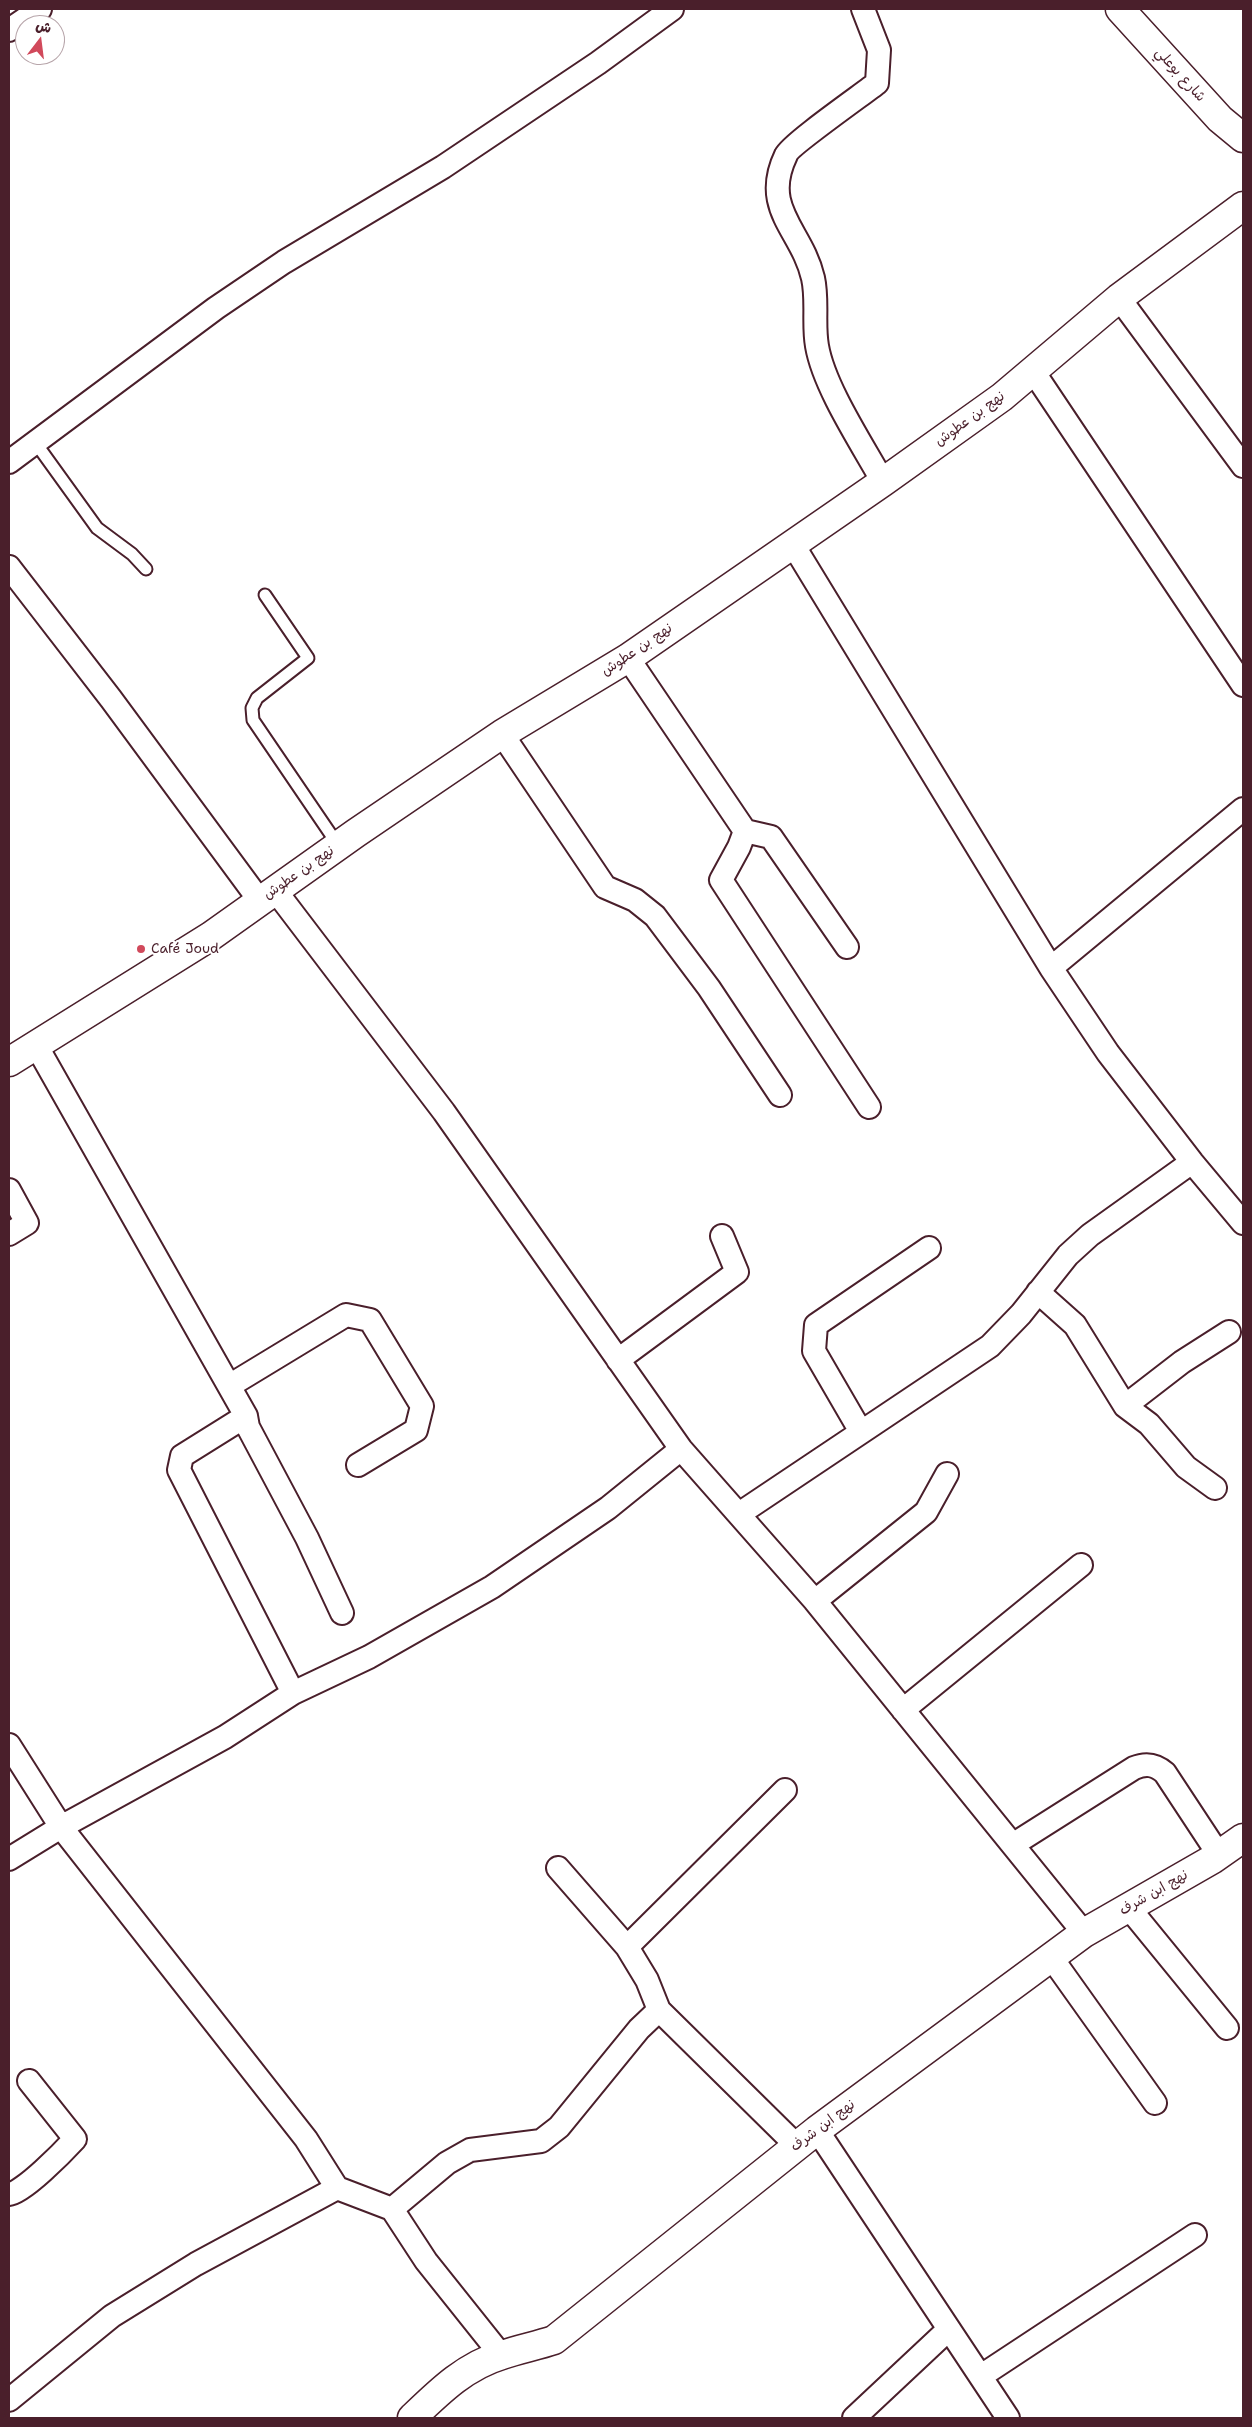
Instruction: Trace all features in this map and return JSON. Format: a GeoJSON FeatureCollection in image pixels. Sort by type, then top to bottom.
{"type":"FeatureCollection","features":[{"type":"Feature","properties":{"kind":"street"},"geometry":{"type":"LineString","coordinates":[[9,30],[40,9]]}},
{"type":"Feature","properties":{"kind":"street"},"geometry":{"type":"LineString","coordinates":[[9,462],[216,308],[284,262],[443,167],[598,63],[672,9]]}},
{"type":"Feature","properties":{"kind":"street"},"geometry":{"type":"LineString","coordinates":[[863,9],[879,50],[877,83],[787,152],[777,176],[777,199],[807,260],[814,279],[817,346],[828,380],[883,482]]}},
{"type":"Feature","properties":{"kind":"street","name":"شارع بوعلي"},"geometry":{"type":"LineString","coordinates":[[1120,9],[1220,119],[1243,138]]}},
{"type":"Feature","properties":{"kind":"street","name":"نهج بن عطوش"},"geometry":{"type":"LineString","coordinates":[[9,1062],[211,936],[338,845],[502,734],[628,658],[883,482],[1002,396],[1119,298],[1243,206]]}},
{"type":"Feature","properties":{"kind":"street"},"geometry":{"type":"LineString","coordinates":[[1119,298],[1243,466]]}},
{"type":"Feature","properties":{"kind":"street"},"geometry":{"type":"LineString","coordinates":[[1033,371],[1243,685]]}},
{"type":"Feature","properties":{"kind":"street"},"geometry":{"type":"LineString","coordinates":[[792,543],[1051,968],[1108,1053],[1192,1162],[1243,1223]]}},
{"type":"Feature","properties":{"kind":"street"},"geometry":{"type":"LineString","coordinates":[[9,567],[111,699],[268,896],[444,1112],[681,1449],[815,1601],[1014,1844],[1084,1933]]}},
{"type":"Feature","properties":{"kind":"street"},"geometry":{"type":"LineString","coordinates":[[628,658],[745,831],[770,838],[847,947]]}},
{"type":"Feature","properties":{"kind":"street"},"geometry":{"type":"LineString","coordinates":[[502,734],[605,887],[634,900],[656,916],[710,988],[780,1095]]}},
{"type":"Feature","properties":{"kind":"street"},"geometry":{"type":"LineString","coordinates":[[1051,968],[1243,809]]}},
{"type":"Feature","properties":{"kind":"street"},"geometry":{"type":"LineString","coordinates":[[745,831],[739,847],[721,880],[869,1107]]}},
{"type":"Feature","properties":{"kind":"street"},"geometry":{"type":"LineString","coordinates":[[36,1045],[246,1416],[248,1428],[307,1538],[342,1613]]}},
{"type":"Feature","properties":{"kind":"street"},"geometry":{"type":"LineString","coordinates":[[739,1514],[990,1346],[1068,1255],[1090,1234],[1192,1162]]}},
{"type":"Feature","properties":{"kind":"street"},"geometry":{"type":"LineString","coordinates":[[9,1190],[27,1223],[9,1234]]}},
{"type":"Feature","properties":{"kind":"street"},"geometry":{"type":"LineString","coordinates":[[618,1360],[737,1272],[722,1236]]}},
{"type":"Feature","properties":{"kind":"street"},"geometry":{"type":"LineString","coordinates":[[861,1432],[814,1351],[816,1325],[929,1248]]}},
{"type":"Feature","properties":{"kind":"street"},"geometry":{"type":"LineString","coordinates":[[1038,1292],[1075,1326],[1126,1406],[1149,1424],[1186,1467],[1215,1488]]}},
{"type":"Feature","properties":{"kind":"street"},"geometry":{"type":"LineString","coordinates":[[229,1386],[346,1315],[370,1320],[422,1406],[416,1430],[358,1464]]}},
{"type":"Feature","properties":{"kind":"street"},"geometry":{"type":"LineString","coordinates":[[1126,1406],[1182,1362],[1230,1332]]}},
{"type":"Feature","properties":{"kind":"street"},"geometry":{"type":"LineString","coordinates":[[246,1416],[182,1456],[179,1470],[293,1693]]}},
{"type":"Feature","properties":{"kind":"street"},"geometry":{"type":"LineString","coordinates":[[9,1859],[61,1827],[225,1737],[293,1693],[369,1657],[492,1586],[608,1508],[681,1449]]}},
{"type":"Feature","properties":{"kind":"street"},"geometry":{"type":"LineString","coordinates":[[815,1601],[926,1512],[947,1474]]}},
{"type":"Feature","properties":{"kind":"street"},"geometry":{"type":"LineString","coordinates":[[903,1710],[1081,1565]]}},
{"type":"Feature","properties":{"kind":"street"},"geometry":{"type":"LineString","coordinates":[[9,1745],[61,1827],[306,2139],[337,2188],[392,2209],[426,2261],[502,2355]]}},
{"type":"Feature","properties":{"kind":"street"},"geometry":{"type":"LineString","coordinates":[[1014,1844],[1134,1768],[1150,1765],[1157,1766],[1165,1773],[1219,1854]]}},
{"type":"Feature","properties":{"kind":"street"},"geometry":{"type":"LineString","coordinates":[[627,1947],[785,1790]]}},
{"type":"Feature","properties":{"kind":"street","name":"نهج ابن شرف"},"geometry":{"type":"LineString","coordinates":[[412,2418],[448,2383],[476,2366],[502,2355],[554,2340],[807,2138],[1051,1957],[1084,1933],[1129,1908],[1243,1838]]}},
{"type":"Feature","properties":{"kind":"street"},"geometry":{"type":"LineString","coordinates":[[558,1868],[627,1947],[647,1980],[659,2010],[807,2138],[950,2329],[1008,2418]]}},
{"type":"Feature","properties":{"kind":"street"},"geometry":{"type":"LineString","coordinates":[[1129,1908],[1227,2028]]}},
{"type":"Feature","properties":{"kind":"street"},"geometry":{"type":"LineString","coordinates":[[1051,1957],[1155,2103]]}},
{"type":"Feature","properties":{"kind":"street"},"geometry":{"type":"LineString","coordinates":[[392,2209],[447,2163],[470,2150],[541,2141],[559,2126],[639,2029],[659,2010]]}},
{"type":"Feature","properties":{"kind":"street"},"geometry":{"type":"LineString","coordinates":[[9,2194],[22,2187],[57,2159],[74,2139],[29,2081]]}},
{"type":"Feature","properties":{"kind":"street"},"geometry":{"type":"LineString","coordinates":[[9,2400],[112,2316],[196,2264],[337,2188]]}},
{"type":"Feature","properties":{"kind":"street"},"geometry":{"type":"LineString","coordinates":[[981,2376],[1195,2235]]}},
{"type":"Feature","properties":{"kind":"street"},"geometry":{"type":"LineString","coordinates":[[854,2418],[950,2329]]}},
{"type":"Feature","properties":{"kind":"lane"},"geometry":{"type":"LineString","coordinates":[[35,442],[97,528],[132,554],[146,569]]}},
{"type":"Feature","properties":{"kind":"lane"},"geometry":{"type":"LineString","coordinates":[[265,596],[308,658],[257,698],[252,708],[252,720],[338,845]]}},
{"type":"Feature","properties":{"kind":"place","name":"Café Joud"},"geometry":{"type":"Point","coordinates":[141,949]}}]}
